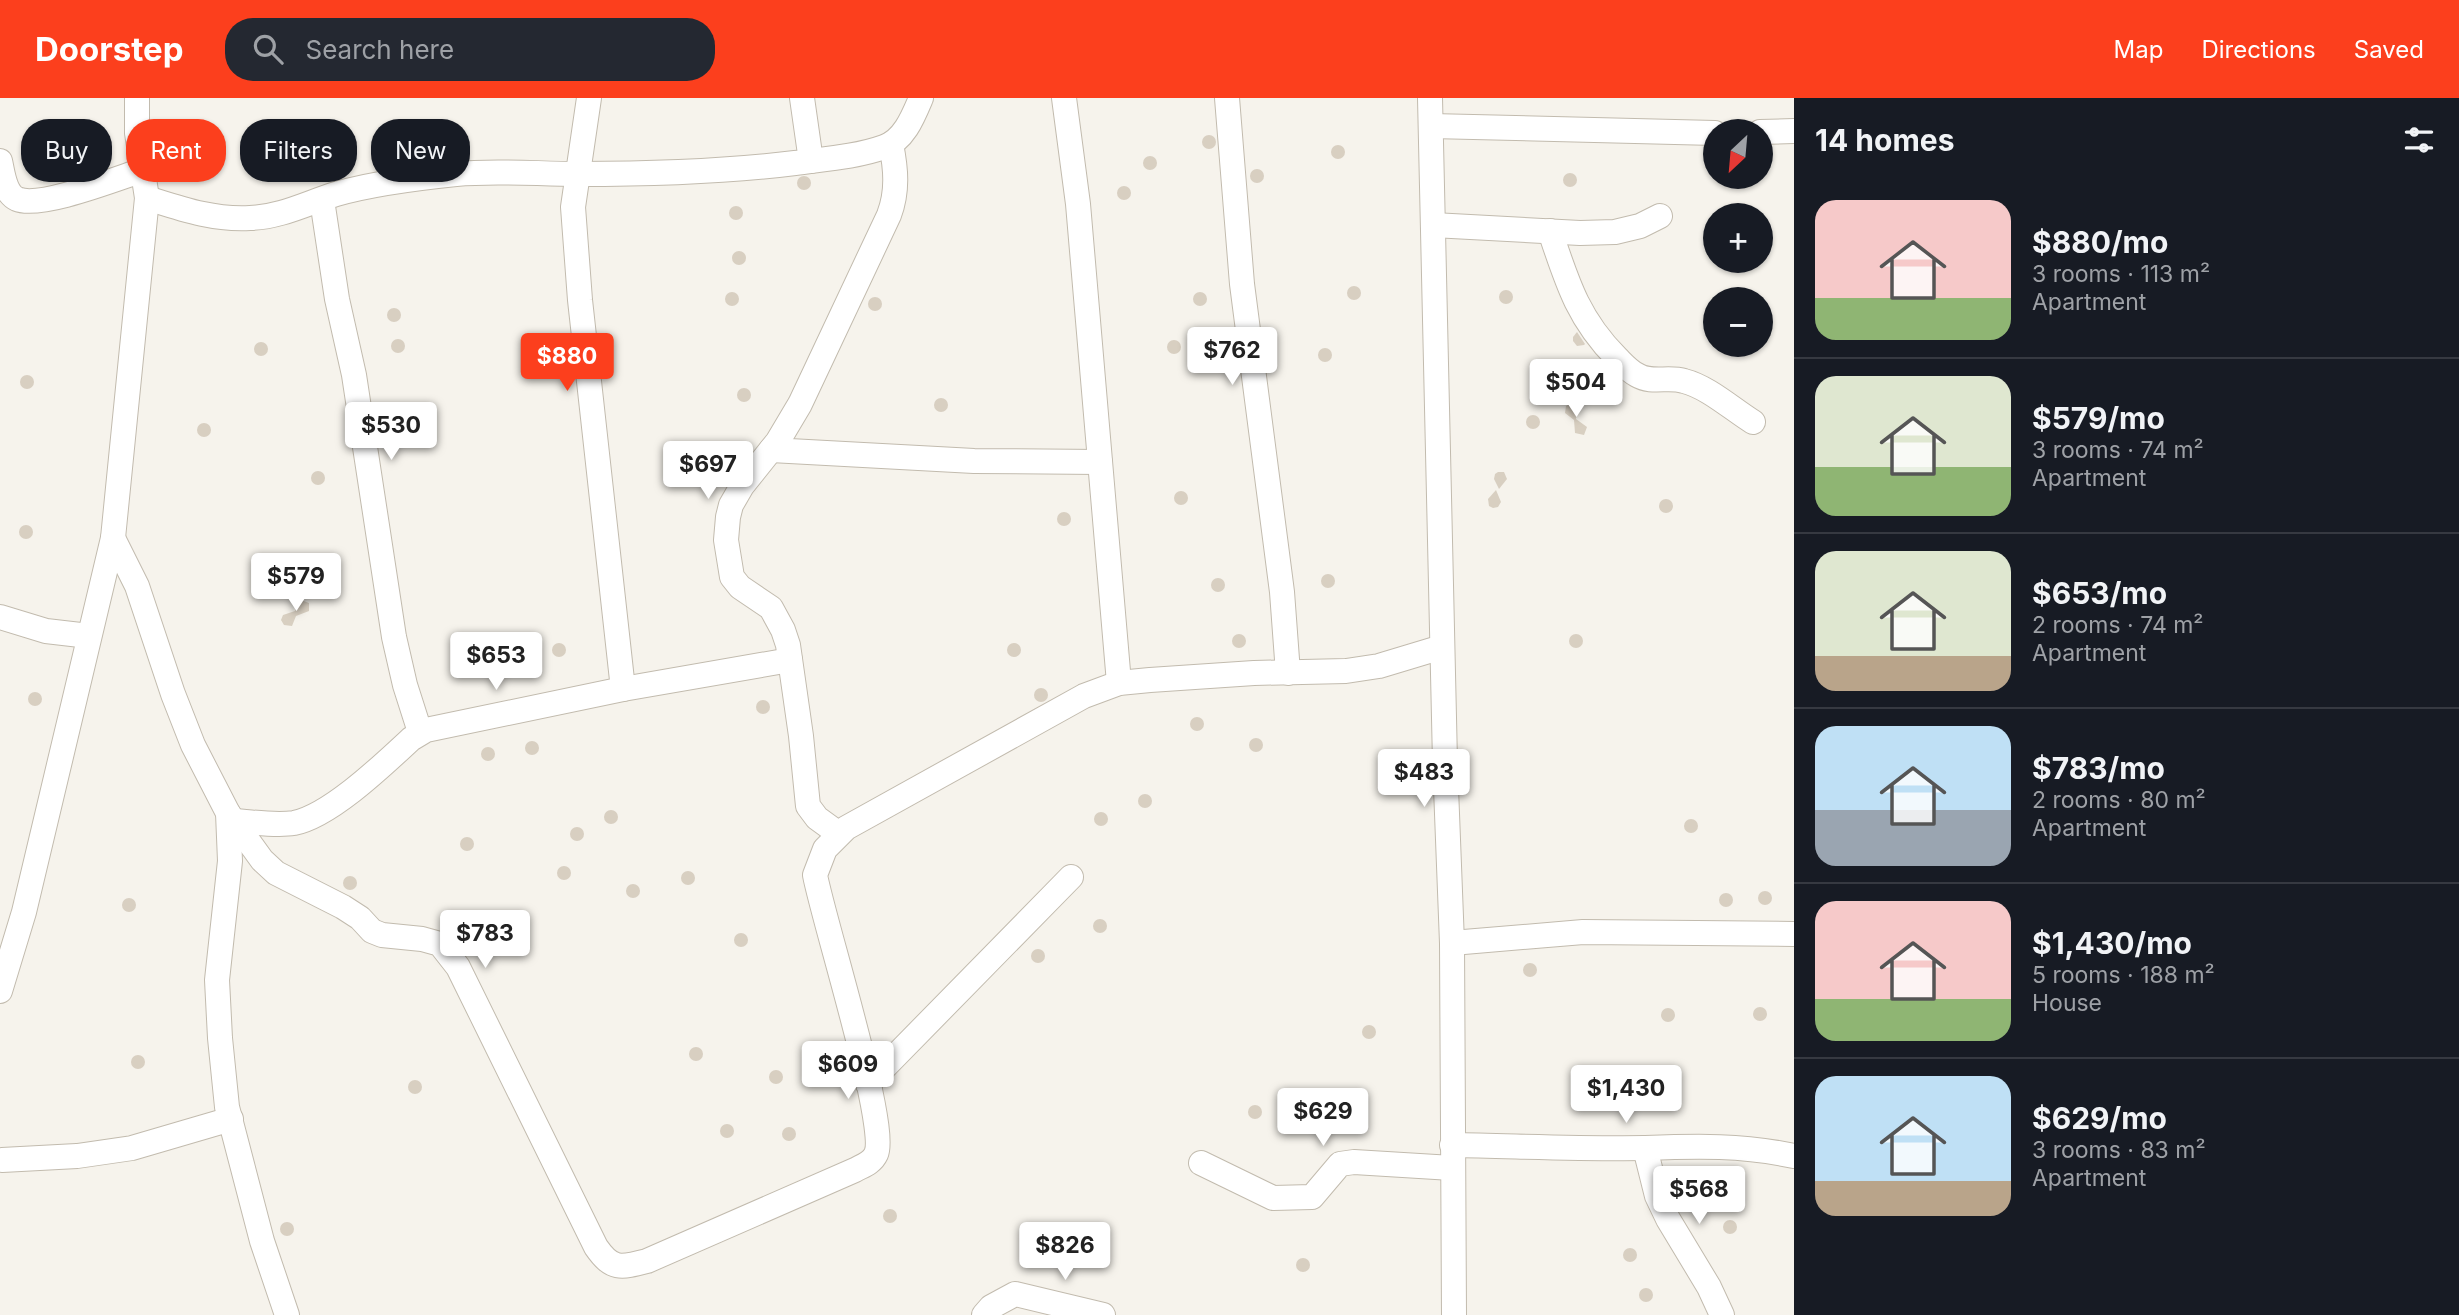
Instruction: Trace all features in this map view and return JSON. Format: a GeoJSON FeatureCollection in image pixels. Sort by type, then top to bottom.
{"type":"FeatureCollection","features":[{"type":"Feature","properties":{"kind":"street"},"geometry":{"type":"LineString","coordinates":[[137,98],[137,119]]}},
{"type":"Feature","properties":{"kind":"street"},"geometry":{"type":"LineString","coordinates":[[589,98],[573,207],[580,300],[623,689]]}},
{"type":"Feature","properties":{"kind":"street"},"geometry":{"type":"LineString","coordinates":[[802,98],[811,161]]}},
{"type":"Feature","properties":{"kind":"street"},"geometry":{"type":"LineString","coordinates":[[147,198],[223,219],[254,218],[280,214],[365,187],[460,174],[738,170],[811,161],[891,144],[909,124],[921,98]]}},
{"type":"Feature","properties":{"kind":"street"},"geometry":{"type":"LineString","coordinates":[[1064,98],[1078,204],[1119,683]]}},
{"type":"Feature","properties":{"kind":"street"},"geometry":{"type":"LineString","coordinates":[[1227,98],[1242,284],[1282,592],[1288,673]]}},
{"type":"Feature","properties":{"kind":"street"},"geometry":{"type":"LineString","coordinates":[[1430,98],[1445,762],[1452,943],[1454,1315]]}},
{"type":"Feature","properties":{"kind":"street"},"geometry":{"type":"LineString","coordinates":[[1431,126],[1703,133]]}},
{"type":"Feature","properties":{"kind":"street"},"geometry":{"type":"LineString","coordinates":[[1773,132],[1794,131]]}},
{"type":"Feature","properties":{"kind":"street"},"geometry":{"type":"LineString","coordinates":[[839,834],[817,818],[808,806],[801,736],[783,630],[771,608],[740,587],[732,577],[726,540],[727,517],[742,486],[771,450],[800,404],[889,215],[896,187],[891,144]]}},
{"type":"Feature","properties":{"kind":"street"},"geometry":{"type":"LineString","coordinates":[[0,161],[5,185],[14,197],[30,201],[57,197],[126,175]]}},
{"type":"Feature","properties":{"kind":"street"},"geometry":{"type":"LineString","coordinates":[[0,991],[24,912],[113,538],[147,198],[145,182]]}},
{"type":"Feature","properties":{"kind":"street"},"geometry":{"type":"LineString","coordinates":[[322,200],[337,299],[356,388],[394,637],[420,732]]}},
{"type":"Feature","properties":{"kind":"street"},"geometry":{"type":"LineString","coordinates":[[1433,225],[1615,232],[1640,226],[1660,216]]}},
{"type":"Feature","properties":{"kind":"street"},"geometry":{"type":"LineString","coordinates":[[1550,231],[1564,275],[1584,317],[1593,332],[1630,370],[1651,380],[1674,378],[1689,382],[1753,422]]}},
{"type":"Feature","properties":{"kind":"street"},"geometry":{"type":"LineString","coordinates":[[771,450],[974,461],[1100,462]]}},
{"type":"Feature","properties":{"kind":"street"},"geometry":{"type":"LineString","coordinates":[[113,538],[137,586],[193,745],[231,817],[262,860],[276,873],[343,907],[360,918],[372,931],[440,944],[458,967],[596,1247],[610,1264],[622,1267],[647,1261],[869,1163],[876,1155],[878,1144],[868,1084],[815,875],[825,849],[846,828],[1084,696],[1119,683],[1346,671],[1379,666],[1443,647]]}},
{"type":"Feature","properties":{"kind":"street"},"geometry":{"type":"LineString","coordinates":[[0,617],[46,631],[89,636]]}},
{"type":"Feature","properties":{"kind":"street"},"geometry":{"type":"LineString","coordinates":[[231,817],[282,824],[316,817],[420,732],[623,689],[790,660]]}},
{"type":"Feature","properties":{"kind":"street"},"geometry":{"type":"LineString","coordinates":[[231,817],[230,861],[216,980],[219,1038],[231,1119],[262,1241],[287,1315]]}},
{"type":"Feature","properties":{"kind":"street"},"geometry":{"type":"LineString","coordinates":[[868,1084],[1071,877]]}},
{"type":"Feature","properties":{"kind":"street"},"geometry":{"type":"LineString","coordinates":[[1452,943],[1583,932],[1794,934]]}},
{"type":"Feature","properties":{"kind":"street"},"geometry":{"type":"LineString","coordinates":[[2,1160],[78,1156],[132,1148],[231,1119]]}},
{"type":"Feature","properties":{"kind":"street"},"geometry":{"type":"LineString","coordinates":[[1201,1163],[1273,1198],[1296,1199],[1312,1197],[1340,1164],[1354,1162],[1719,1146],[1759,1149],[1794,1156]]}},
{"type":"Feature","properties":{"kind":"street"},"geometry":{"type":"LineString","coordinates":[[1645,1148],[1657,1196],[1722,1315]]}},
{"type":"Feature","properties":{"kind":"street"},"geometry":{"type":"LineString","coordinates":[[984,1315],[990,1307],[1015,1294],[1103,1315]]}},
{"type":"Feature","properties":{"kind":"building"},"geometry":{"type":"Polygon","coordinates":[[[1209,135],[1214,137],[1214,147],[1209,149],[1204,147],[1202,142],[1204,137],[1209,135]]]}},
{"type":"Feature","properties":{"kind":"building"},"geometry":{"type":"Polygon","coordinates":[[[1338,145],[1343,147],[1343,157],[1338,159],[1333,157],[1331,152],[1333,147],[1338,145]]]}},
{"type":"Feature","properties":{"kind":"building"},"geometry":{"type":"Polygon","coordinates":[[[1150,156],[1155,158],[1155,168],[1150,170],[1145,168],[1143,163],[1145,158],[1150,156]]]}},
{"type":"Feature","properties":{"kind":"building"},"geometry":{"type":"Polygon","coordinates":[[[1257,169],[1262,171],[1262,181],[1257,183],[1252,181],[1250,176],[1252,171],[1257,169]]]}},
{"type":"Feature","properties":{"kind":"building"},"geometry":{"type":"Polygon","coordinates":[[[1570,173],[1575,175],[1575,185],[1570,187],[1565,185],[1563,180],[1565,175],[1570,173]]]}},
{"type":"Feature","properties":{"kind":"building"},"geometry":{"type":"Polygon","coordinates":[[[804,176],[809,178],[809,188],[804,190],[799,188],[797,183],[799,178],[804,176]]]}},
{"type":"Feature","properties":{"kind":"building"},"geometry":{"type":"Polygon","coordinates":[[[1124,186],[1129,188],[1129,198],[1124,200],[1119,198],[1117,193],[1119,188],[1124,186]]]}},
{"type":"Feature","properties":{"kind":"building"},"geometry":{"type":"Polygon","coordinates":[[[736,206],[741,208],[741,218],[736,220],[731,218],[729,213],[731,208],[736,206]]]}},
{"type":"Feature","properties":{"kind":"building"},"geometry":{"type":"Polygon","coordinates":[[[739,251],[744,253],[744,263],[739,265],[734,263],[732,258],[734,253],[739,251]]]}},
{"type":"Feature","properties":{"kind":"building"},"geometry":{"type":"Polygon","coordinates":[[[1354,286],[1359,288],[1359,298],[1354,300],[1349,298],[1347,293],[1349,288],[1354,286]]]}},
{"type":"Feature","properties":{"kind":"building"},"geometry":{"type":"Polygon","coordinates":[[[1506,290],[1511,292],[1511,302],[1506,304],[1501,302],[1499,297],[1501,292],[1506,290]]]}},
{"type":"Feature","properties":{"kind":"building"},"geometry":{"type":"Polygon","coordinates":[[[732,292],[737,294],[737,304],[732,306],[727,304],[725,299],[727,294],[732,292]]]}},
{"type":"Feature","properties":{"kind":"building"},"geometry":{"type":"Polygon","coordinates":[[[1200,292],[1205,294],[1205,304],[1200,306],[1195,304],[1193,299],[1195,294],[1200,292]]]}},
{"type":"Feature","properties":{"kind":"building"},"geometry":{"type":"Polygon","coordinates":[[[875,297],[880,299],[880,309],[875,311],[870,309],[868,304],[870,299],[875,297]]]}},
{"type":"Feature","properties":{"kind":"building"},"geometry":{"type":"Polygon","coordinates":[[[394,308],[399,310],[399,320],[394,322],[389,320],[387,315],[389,310],[394,308]]]}},
{"type":"Feature","properties":{"kind":"building"},"geometry":{"type":"Polygon","coordinates":[[[1577,332],[1584,345],[1577,346],[1573,341],[1577,332]]]}},
{"type":"Feature","properties":{"kind":"building"},"geometry":{"type":"Polygon","coordinates":[[[398,339],[403,341],[403,351],[398,353],[393,351],[391,346],[393,341],[398,339]]]}},
{"type":"Feature","properties":{"kind":"building"},"geometry":{"type":"Polygon","coordinates":[[[1174,340],[1179,342],[1179,352],[1174,354],[1169,352],[1167,347],[1169,342],[1174,340]]]}},
{"type":"Feature","properties":{"kind":"building"},"geometry":{"type":"Polygon","coordinates":[[[261,342],[266,344],[266,354],[261,356],[256,354],[254,349],[256,344],[261,342]]]}},
{"type":"Feature","properties":{"kind":"building"},"geometry":{"type":"Polygon","coordinates":[[[1325,348],[1330,350],[1330,360],[1325,362],[1320,360],[1318,355],[1320,350],[1325,348]]]}},
{"type":"Feature","properties":{"kind":"building"},"geometry":{"type":"Polygon","coordinates":[[[27,375],[32,377],[32,387],[27,389],[22,387],[20,382],[22,377],[27,375]]]}},
{"type":"Feature","properties":{"kind":"building"},"geometry":{"type":"Polygon","coordinates":[[[744,388],[749,390],[749,400],[744,402],[739,400],[737,395],[739,390],[744,388]]]}},
{"type":"Feature","properties":{"kind":"building"},"geometry":{"type":"Polygon","coordinates":[[[941,398],[946,400],[946,410],[941,412],[936,410],[934,405],[936,400],[941,398]]]}},
{"type":"Feature","properties":{"kind":"building"},"geometry":{"type":"Polygon","coordinates":[[[1571,403],[1578,409],[1576,419],[1587,427],[1584,435],[1575,433],[1574,420],[1565,413],[1566,406],[1571,403]]]}},
{"type":"Feature","properties":{"kind":"building"},"geometry":{"type":"Polygon","coordinates":[[[1533,415],[1538,417],[1538,427],[1533,429],[1528,427],[1526,422],[1528,417],[1533,415]]]}},
{"type":"Feature","properties":{"kind":"building"},"geometry":{"type":"Polygon","coordinates":[[[204,423],[209,425],[209,435],[204,437],[199,435],[197,430],[199,425],[204,423]]]}},
{"type":"Feature","properties":{"kind":"building"},"geometry":{"type":"Polygon","coordinates":[[[722,461],[727,463],[727,473],[722,475],[717,473],[715,468],[717,463],[722,461]]]}},
{"type":"Feature","properties":{"kind":"building"},"geometry":{"type":"Polygon","coordinates":[[[318,471],[323,473],[323,483],[318,485],[313,483],[311,478],[313,473],[318,471]]]}},
{"type":"Feature","properties":{"kind":"building"},"geometry":{"type":"Polygon","coordinates":[[[1498,472],[1504,472],[1507,479],[1499,489],[1494,479],[1498,472]]]}},
{"type":"Feature","properties":{"kind":"building"},"geometry":{"type":"Polygon","coordinates":[[[1496,490],[1501,502],[1498,507],[1493,508],[1489,506],[1488,499],[1496,490]]]}},
{"type":"Feature","properties":{"kind":"building"},"geometry":{"type":"Polygon","coordinates":[[[1181,491],[1186,493],[1186,503],[1181,505],[1176,503],[1174,498],[1176,493],[1181,491]]]}},
{"type":"Feature","properties":{"kind":"building"},"geometry":{"type":"Polygon","coordinates":[[[1666,499],[1671,501],[1671,511],[1666,513],[1661,511],[1659,506],[1661,501],[1666,499]]]}},
{"type":"Feature","properties":{"kind":"building"},"geometry":{"type":"Polygon","coordinates":[[[1064,512],[1069,514],[1069,524],[1064,526],[1059,524],[1057,519],[1059,514],[1064,512]]]}},
{"type":"Feature","properties":{"kind":"building"},"geometry":{"type":"Polygon","coordinates":[[[26,525],[31,527],[31,537],[26,539],[21,537],[19,532],[21,527],[26,525]]]}},
{"type":"Feature","properties":{"kind":"building"},"geometry":{"type":"Polygon","coordinates":[[[323,568],[328,570],[328,580],[323,582],[318,580],[316,575],[318,570],[323,568]]]}},
{"type":"Feature","properties":{"kind":"building"},"geometry":{"type":"Polygon","coordinates":[[[1328,574],[1333,576],[1333,586],[1328,588],[1323,586],[1321,581],[1323,576],[1328,574]]]}},
{"type":"Feature","properties":{"kind":"building"},"geometry":{"type":"Polygon","coordinates":[[[1218,578],[1223,580],[1223,590],[1218,592],[1213,590],[1211,585],[1213,580],[1218,578]]]}},
{"type":"Feature","properties":{"kind":"building"},"geometry":{"type":"Polygon","coordinates":[[[298,601],[309,603],[309,611],[296,616],[292,626],[284,625],[281,620],[283,615],[295,611],[298,601]]]}},
{"type":"Feature","properties":{"kind":"building"},"geometry":{"type":"Polygon","coordinates":[[[1239,634],[1244,636],[1244,646],[1239,648],[1234,646],[1232,641],[1234,636],[1239,634]]]}},
{"type":"Feature","properties":{"kind":"building"},"geometry":{"type":"Polygon","coordinates":[[[1576,634],[1581,636],[1581,646],[1576,648],[1571,646],[1569,641],[1571,636],[1576,634]]]}},
{"type":"Feature","properties":{"kind":"building"},"geometry":{"type":"Polygon","coordinates":[[[559,643],[564,645],[564,655],[559,657],[554,655],[552,650],[554,645],[559,643]]]}},
{"type":"Feature","properties":{"kind":"building"},"geometry":{"type":"Polygon","coordinates":[[[1014,643],[1019,645],[1019,655],[1014,657],[1009,655],[1007,650],[1009,645],[1014,643]]]}},
{"type":"Feature","properties":{"kind":"building"},"geometry":{"type":"Polygon","coordinates":[[[1041,688],[1046,690],[1046,700],[1041,702],[1036,700],[1034,695],[1036,690],[1041,688]]]}},
{"type":"Feature","properties":{"kind":"building"},"geometry":{"type":"Polygon","coordinates":[[[35,692],[40,694],[40,704],[35,706],[30,704],[28,699],[30,694],[35,692]]]}},
{"type":"Feature","properties":{"kind":"building"},"geometry":{"type":"Polygon","coordinates":[[[763,700],[768,702],[768,712],[763,714],[758,712],[756,707],[758,702],[763,700]]]}},
{"type":"Feature","properties":{"kind":"building"},"geometry":{"type":"Polygon","coordinates":[[[1197,717],[1202,719],[1202,729],[1197,731],[1192,729],[1190,724],[1192,719],[1197,717]]]}},
{"type":"Feature","properties":{"kind":"building"},"geometry":{"type":"Polygon","coordinates":[[[1256,738],[1261,740],[1261,750],[1256,752],[1251,750],[1249,745],[1251,740],[1256,738]]]}},
{"type":"Feature","properties":{"kind":"building"},"geometry":{"type":"Polygon","coordinates":[[[532,741],[537,743],[537,753],[532,755],[527,753],[525,748],[527,743],[532,741]]]}},
{"type":"Feature","properties":{"kind":"building"},"geometry":{"type":"Polygon","coordinates":[[[488,747],[493,749],[493,759],[488,761],[483,759],[481,754],[483,749],[488,747]]]}},
{"type":"Feature","properties":{"kind":"building"},"geometry":{"type":"Polygon","coordinates":[[[1145,794],[1150,796],[1150,806],[1145,808],[1140,806],[1138,801],[1140,796],[1145,794]]]}},
{"type":"Feature","properties":{"kind":"building"},"geometry":{"type":"Polygon","coordinates":[[[611,810],[616,812],[616,822],[611,824],[606,822],[604,817],[606,812],[611,810]]]}},
{"type":"Feature","properties":{"kind":"building"},"geometry":{"type":"Polygon","coordinates":[[[1101,812],[1106,814],[1106,824],[1101,826],[1096,824],[1094,819],[1096,814],[1101,812]]]}},
{"type":"Feature","properties":{"kind":"building"},"geometry":{"type":"Polygon","coordinates":[[[1691,819],[1696,821],[1696,831],[1691,833],[1686,831],[1684,826],[1686,821],[1691,819]]]}},
{"type":"Feature","properties":{"kind":"building"},"geometry":{"type":"Polygon","coordinates":[[[577,827],[582,829],[582,839],[577,841],[572,839],[570,834],[572,829],[577,827]]]}},
{"type":"Feature","properties":{"kind":"building"},"geometry":{"type":"Polygon","coordinates":[[[467,837],[472,839],[472,849],[467,851],[462,849],[460,844],[462,839],[467,837]]]}},
{"type":"Feature","properties":{"kind":"building"},"geometry":{"type":"Polygon","coordinates":[[[564,866],[569,868],[569,878],[564,880],[559,878],[557,873],[559,868],[564,866]]]}},
{"type":"Feature","properties":{"kind":"building"},"geometry":{"type":"Polygon","coordinates":[[[688,871],[693,873],[693,883],[688,885],[683,883],[681,878],[683,873],[688,871]]]}},
{"type":"Feature","properties":{"kind":"building"},"geometry":{"type":"Polygon","coordinates":[[[350,876],[355,878],[355,888],[350,890],[345,888],[343,883],[345,878],[350,876]]]}},
{"type":"Feature","properties":{"kind":"building"},"geometry":{"type":"Polygon","coordinates":[[[633,884],[638,886],[638,896],[633,898],[628,896],[626,891],[628,886],[633,884]]]}},
{"type":"Feature","properties":{"kind":"building"},"geometry":{"type":"Polygon","coordinates":[[[1765,891],[1770,893],[1770,903],[1765,905],[1760,903],[1758,898],[1760,893],[1765,891]]]}},
{"type":"Feature","properties":{"kind":"building"},"geometry":{"type":"Polygon","coordinates":[[[1726,893],[1731,895],[1731,905],[1726,907],[1721,905],[1719,900],[1721,895],[1726,893]]]}},
{"type":"Feature","properties":{"kind":"building"},"geometry":{"type":"Polygon","coordinates":[[[129,898],[134,900],[134,910],[129,912],[124,910],[122,905],[124,900],[129,898]]]}},
{"type":"Feature","properties":{"kind":"building"},"geometry":{"type":"Polygon","coordinates":[[[1100,919],[1105,921],[1105,931],[1100,933],[1095,931],[1093,926],[1095,921],[1100,919]]]}},
{"type":"Feature","properties":{"kind":"building"},"geometry":{"type":"Polygon","coordinates":[[[741,933],[746,935],[746,945],[741,947],[736,945],[734,940],[736,935],[741,933]]]}},
{"type":"Feature","properties":{"kind":"building"},"geometry":{"type":"Polygon","coordinates":[[[1038,949],[1043,951],[1043,961],[1038,963],[1033,961],[1031,956],[1033,951],[1038,949]]]}},
{"type":"Feature","properties":{"kind":"building"},"geometry":{"type":"Polygon","coordinates":[[[1530,963],[1535,965],[1535,975],[1530,977],[1525,975],[1523,970],[1525,965],[1530,963]]]}},
{"type":"Feature","properties":{"kind":"building"},"geometry":{"type":"Polygon","coordinates":[[[1760,1007],[1765,1009],[1765,1019],[1760,1021],[1755,1019],[1753,1014],[1755,1009],[1760,1007]]]}},
{"type":"Feature","properties":{"kind":"building"},"geometry":{"type":"Polygon","coordinates":[[[1668,1008],[1673,1010],[1673,1020],[1668,1022],[1663,1020],[1661,1015],[1663,1010],[1668,1008]]]}},
{"type":"Feature","properties":{"kind":"building"},"geometry":{"type":"Polygon","coordinates":[[[1369,1025],[1374,1027],[1374,1037],[1369,1039],[1364,1037],[1362,1032],[1364,1027],[1369,1025]]]}},
{"type":"Feature","properties":{"kind":"building"},"geometry":{"type":"Polygon","coordinates":[[[696,1047],[701,1049],[701,1059],[696,1061],[691,1059],[689,1054],[691,1049],[696,1047]]]}},
{"type":"Feature","properties":{"kind":"building"},"geometry":{"type":"Polygon","coordinates":[[[138,1055],[143,1057],[143,1067],[138,1069],[133,1067],[131,1062],[133,1057],[138,1055]]]}},
{"type":"Feature","properties":{"kind":"building"},"geometry":{"type":"Polygon","coordinates":[[[776,1070],[781,1072],[781,1082],[776,1084],[771,1082],[769,1077],[771,1072],[776,1070]]]}},
{"type":"Feature","properties":{"kind":"building"},"geometry":{"type":"Polygon","coordinates":[[[415,1080],[420,1082],[420,1092],[415,1094],[410,1092],[408,1087],[410,1082],[415,1080]]]}},
{"type":"Feature","properties":{"kind":"building"},"geometry":{"type":"Polygon","coordinates":[[[1255,1105],[1260,1107],[1260,1117],[1255,1119],[1250,1117],[1248,1112],[1250,1107],[1255,1105]]]}},
{"type":"Feature","properties":{"kind":"building"},"geometry":{"type":"Polygon","coordinates":[[[727,1124],[732,1126],[732,1136],[727,1138],[722,1136],[720,1131],[722,1126],[727,1124]]]}},
{"type":"Feature","properties":{"kind":"building"},"geometry":{"type":"Polygon","coordinates":[[[789,1127],[794,1129],[794,1139],[789,1141],[784,1139],[782,1134],[784,1129],[789,1127]]]}},
{"type":"Feature","properties":{"kind":"building"},"geometry":{"type":"Polygon","coordinates":[[[890,1209],[895,1211],[895,1221],[890,1223],[885,1221],[883,1216],[885,1211],[890,1209]]]}},
{"type":"Feature","properties":{"kind":"building"},"geometry":{"type":"Polygon","coordinates":[[[1730,1220],[1735,1222],[1735,1232],[1730,1234],[1725,1232],[1723,1227],[1725,1222],[1730,1220]]]}},
{"type":"Feature","properties":{"kind":"building"},"geometry":{"type":"Polygon","coordinates":[[[287,1222],[292,1224],[292,1234],[287,1236],[282,1234],[280,1229],[282,1224],[287,1222]]]}},
{"type":"Feature","properties":{"kind":"building"},"geometry":{"type":"Polygon","coordinates":[[[1630,1248],[1635,1250],[1635,1260],[1630,1262],[1625,1260],[1623,1255],[1625,1250],[1630,1248]]]}},
{"type":"Feature","properties":{"kind":"building"},"geometry":{"type":"Polygon","coordinates":[[[1303,1258],[1308,1260],[1308,1270],[1303,1272],[1298,1270],[1296,1265],[1298,1260],[1303,1258]]]}},
{"type":"Feature","properties":{"kind":"building"},"geometry":{"type":"Polygon","coordinates":[[[1646,1288],[1651,1290],[1651,1300],[1646,1302],[1641,1300],[1639,1295],[1641,1290],[1646,1288]]]}}]}
